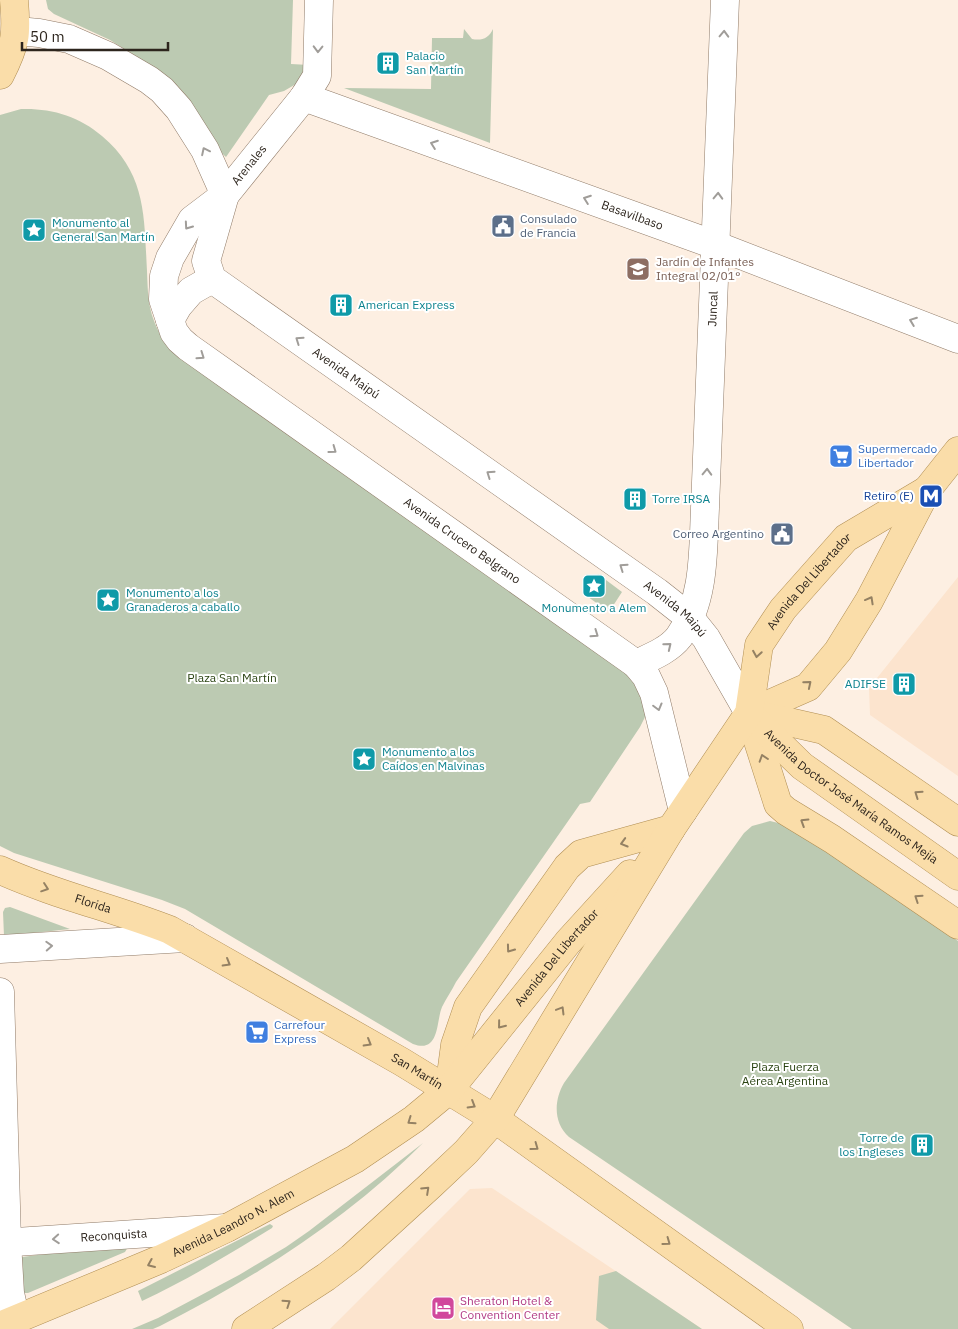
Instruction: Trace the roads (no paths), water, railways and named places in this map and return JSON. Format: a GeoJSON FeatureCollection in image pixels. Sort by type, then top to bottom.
{"type":"FeatureCollection","features":[{"type":"Feature","properties":{"kind":"main road"},"geometry":{"type":"LineString","coordinates":[[0,75],[9,57],[16,30],[14,0]]}},
{"type":"Feature","properties":{"kind":"main road","name":"Avenida Del Libertador"},"geometry":{"type":"LineString","coordinates":[[749,713],[808,687],[838,651],[869,601],[927,490],[958,451]]}},
{"type":"Feature","properties":{"kind":"main road","name":"Avenida Del Libertador"},"geometry":{"type":"LineString","coordinates":[[495,1119],[677,820],[749,713],[759,645],[783,609],[846,538],[927,490]]}},
{"type":"Feature","properties":{"kind":"main road","name":"Avenida Doctor José María Ramos Mejía"},"geometry":{"type":"LineString","coordinates":[[749,713],[824,730],[958,822]]}},
{"type":"Feature","properties":{"kind":"main road","name":"Avenida Doctor José María Ramos Mejía"},"geometry":{"type":"LineString","coordinates":[[749,713],[802,766],[958,876]]}},
{"type":"Feature","properties":{"kind":"main road","name":"Avenida Doctor José María Ramos Mejía"},"geometry":{"type":"LineString","coordinates":[[749,713],[778,804],[958,925]]}},
{"type":"Feature","properties":{"kind":"main road"},"geometry":{"type":"LineString","coordinates":[[449,1090],[454,1045],[468,1007],[567,867],[581,854],[677,820]]}},
{"type":"Feature","properties":{"kind":"main road","name":"Avenida Del Libertador"},"geometry":{"type":"LineString","coordinates":[[449,1090],[568,942],[677,820]]}},
{"type":"Feature","properties":{"kind":"main road","name":"Florida"},"geometry":{"type":"LineString","coordinates":[[0,870],[35,884],[153,923],[185,938]]}},
{"type":"Feature","properties":{"kind":"main road","name":"San Martín"},"geometry":{"type":"LineString","coordinates":[[185,938],[449,1090],[495,1119],[789,1329]]}},
{"type":"Feature","properties":{"kind":"main road","name":"Avenida Leandro N. Alem"},"geometry":{"type":"LineString","coordinates":[[8,1323],[161,1259],[227,1228],[355,1158],[414,1119],[449,1090]]}},
{"type":"Feature","properties":{"kind":"main road"},"geometry":{"type":"LineString","coordinates":[[246,1329],[326,1277],[351,1258],[466,1152],[495,1119]]}},
{"type":"Feature","properties":{"kind":"street","name":"Arenales"},"geometry":{"type":"LineString","coordinates":[[170,320],[163,299],[164,276],[170,258],[192,220],[225,195],[304,97],[317,76],[319,0]]}},
{"type":"Feature","properties":{"kind":"street","name":"Juncal"},"geometry":{"type":"LineString","coordinates":[[636,664],[663,651],[678,638],[690,618],[701,573],[704,544],[725,0]]}},
{"type":"Feature","properties":{"kind":"street"},"geometry":{"type":"LineString","coordinates":[[16,30],[39,32],[69,39],[108,56],[149,80],[162,90],[179,109],[206,150],[225,195],[206,261],[212,279],[191,291],[178,306],[170,320]]}},
{"type":"Feature","properties":{"kind":"street","name":"Basavilbaso"},"geometry":{"type":"LineString","coordinates":[[304,97],[716,245],[958,338]]}},
{"type":"Feature","properties":{"kind":"street","name":"Avenida Maipú"},"geometry":{"type":"LineString","coordinates":[[212,279],[657,592],[690,618],[706,638],[749,713]]}},
{"type":"Feature","properties":{"kind":"street","name":"Avenida Crucero Belgrano"},"geometry":{"type":"LineString","coordinates":[[170,320],[174,332],[188,347],[636,664],[646,676],[654,693],[677,820]]}},
{"type":"Feature","properties":{"kind":"street"},"geometry":{"type":"LineString","coordinates":[[0,949],[185,938]]}},
{"type":"Feature","properties":{"kind":"street"},"geometry":{"type":"LineString","coordinates":[[0,992],[3,1242],[10,1293],[8,1323]]}},
{"type":"Feature","properties":{"kind":"street","name":"Reconquista"},"geometry":{"type":"LineString","coordinates":[[3,1242],[227,1228]]}},
{"type":"Feature","properties":{"kind":"place","name":"Palacio San Martín"},"geometry":{"type":"Point","coordinates":[388,63]}},
{"type":"Feature","properties":{"kind":"place","name":"Consulado de Francia"},"geometry":{"type":"Point","coordinates":[503,226]}},
{"type":"Feature","properties":{"kind":"place","name":"Monumento al General San Martín"},"geometry":{"type":"Point","coordinates":[34,230]}},
{"type":"Feature","properties":{"kind":"place","name":"Jardín de Infantes Integral 02/01°"},"geometry":{"type":"Point","coordinates":[638,269]}},
{"type":"Feature","properties":{"kind":"place","name":"American Express"},"geometry":{"type":"Point","coordinates":[341,305]}},
{"type":"Feature","properties":{"kind":"place","name":"Supermercado Libertador"},"geometry":{"type":"Point","coordinates":[841,456]}},
{"type":"Feature","properties":{"kind":"place","name":"Retiro (E)"},"geometry":{"type":"Point","coordinates":[931,496]}},
{"type":"Feature","properties":{"kind":"place","name":"Torre IRSA"},"geometry":{"type":"Point","coordinates":[635,499]}},
{"type":"Feature","properties":{"kind":"place","name":"Correo Argentino"},"geometry":{"type":"Point","coordinates":[782,534]}},
{"type":"Feature","properties":{"kind":"place","name":"Monumento a Alem"},"geometry":{"type":"Point","coordinates":[594,586]}},
{"type":"Feature","properties":{"kind":"place","name":"Monumento a los Granaderos a caballo"},"geometry":{"type":"Point","coordinates":[108,600]}},
{"type":"Feature","properties":{"kind":"place","name":"ADIFSE"},"geometry":{"type":"Point","coordinates":[904,684]}},
{"type":"Feature","properties":{"kind":"place","name":"Monumento a los Caídos en Malvinas"},"geometry":{"type":"Point","coordinates":[364,759]}},
{"type":"Feature","properties":{"kind":"place","name":"Carrefour Express"},"geometry":{"type":"Point","coordinates":[257,1032]}},
{"type":"Feature","properties":{"kind":"place","name":"Torre de los Ingleses"},"geometry":{"type":"Point","coordinates":[922,1145]}},
{"type":"Feature","properties":{"kind":"place","name":"Sheraton Hotel & Convention Center"},"geometry":{"type":"Point","coordinates":[443,1308]}},
{"type":"Feature","properties":{"kind":"park label","name":"Plaza San Martín"},"geometry":{"type":"Point","coordinates":[232,678]}},
{"type":"Feature","properties":{"kind":"park label","name":"Plaza Fuerza Aérea Argentina"},"geometry":{"type":"Point","coordinates":[785,1074]}}]}
